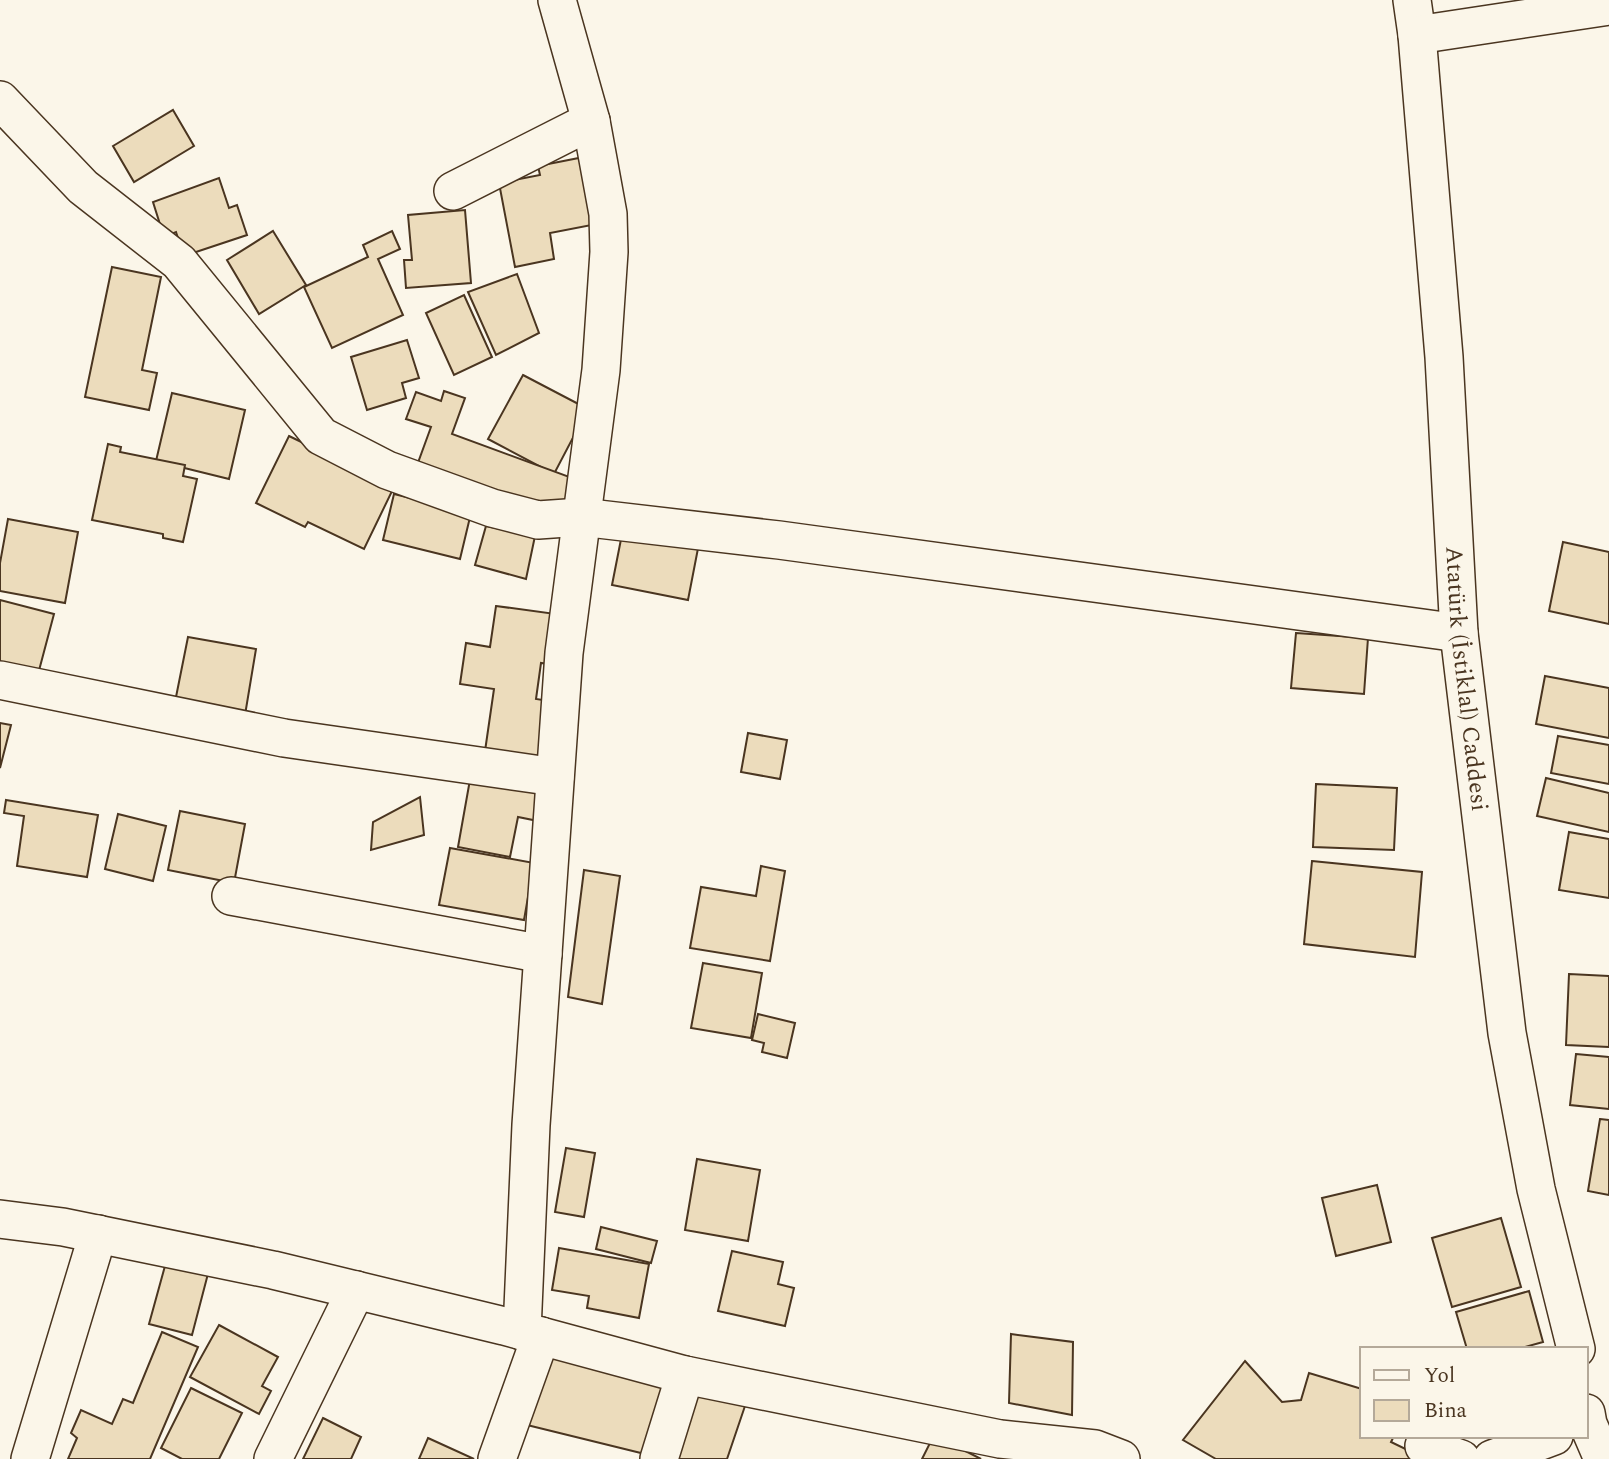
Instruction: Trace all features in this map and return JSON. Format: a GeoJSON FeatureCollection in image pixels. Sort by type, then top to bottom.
{"type":"FeatureCollection","features":[{"type":"Feature","properties":{"kind":"street"},"geometry":{"type":"LineString","coordinates":[[496,1459],[532,1333],[531,1125],[555,777],[564,653],[601,370],[609,251],[608,214],[591,121],[557,0]]}},
{"type":"Feature","properties":{"kind":"street"},"geometry":{"type":"LineString","coordinates":[[1415,18],[1609,6]]}},
{"type":"Feature","properties":{"kind":"street","name":"Atatürk (İstiklal) Caddesi"},"geometry":{"type":"LineString","coordinates":[[1415,18],[1444,357],[1459,633],[1507,1033],[1535,1189],[1575,1347]]}},
{"type":"Feature","properties":{"kind":"street"},"geometry":{"type":"LineString","coordinates":[[0,100],[83,187],[179,262],[321,436],[387,470],[492,508],[538,520],[581,517],[1063,578],[1459,633]]}},
{"type":"Feature","properties":{"kind":"street"},"geometry":{"type":"LineString","coordinates":[[453,191],[591,121]]}},
{"type":"Feature","properties":{"kind":"street"},"geometry":{"type":"LineString","coordinates":[[0,680],[284,738],[555,777]]}},
{"type":"Feature","properties":{"kind":"street"},"geometry":{"type":"LineString","coordinates":[[231,895],[543,954]]}},
{"type":"Feature","properties":{"kind":"street"},"geometry":{"type":"LineString","coordinates":[[0,1219],[98,1234],[273,1270],[532,1333],[685,1375],[995,1449],[1095,1449],[1121,1459]]}},
{"type":"Feature","properties":{"kind":"street"},"geometry":{"type":"LineString","coordinates":[[30,1459],[98,1234]]}},
{"type":"Feature","properties":{"kind":"street"},"geometry":{"type":"LineString","coordinates":[[274,1459],[356,1290]]}},
{"type":"Feature","properties":{"kind":"street"},"geometry":{"type":"LineString","coordinates":[[659,1459],[685,1375]]}},
{"type":"Feature","properties":{"kind":"street"},"geometry":{"type":"LineString","coordinates":[[1588,1437],[1603,1459]]}},
{"type":"Feature","properties":{"kind":"street"},"geometry":{"type":"LineString","coordinates":[[1492,1459],[1544,1438]]}},
{"type":"Feature","properties":{"kind":"street"},"geometry":{"type":"LineString","coordinates":[[1424,1446],[1461,1459]]}},
{"type":"Feature","properties":{"kind":"building"},"geometry":{"type":"Polygon","coordinates":[[[173,110],[194,146],[134,182],[113,146],[173,110]]]}},
{"type":"Feature","properties":{"kind":"building"},"geometry":{"type":"Polygon","coordinates":[[[589,156],[602,223],[550,233],[554,259],[515,267],[499,183],[540,175],[538,166],[589,156]]]}},
{"type":"Feature","properties":{"kind":"building"},"geometry":{"type":"Polygon","coordinates":[[[219,178],[229,208],[237,205],[247,235],[184,256],[176,232],[164,237],[153,202],[219,178]]]}},
{"type":"Feature","properties":{"kind":"building"},"geometry":{"type":"Polygon","coordinates":[[[465,210],[471,283],[406,288],[404,260],[412,260],[408,215],[465,210]]]}},
{"type":"Feature","properties":{"kind":"building"},"geometry":{"type":"Polygon","coordinates":[[[273,231],[306,285],[259,314],[227,260],[273,231]]]}},
{"type":"Feature","properties":{"kind":"building"},"geometry":{"type":"Polygon","coordinates":[[[392,231],[400,249],[378,259],[403,315],[332,348],[304,287],[368,257],[363,245],[392,231]]]}},
{"type":"Feature","properties":{"kind":"building"},"geometry":{"type":"Polygon","coordinates":[[[112,267],[161,277],[142,370],[157,373],[149,410],[85,397],[112,267]]]}},
{"type":"Feature","properties":{"kind":"building"},"geometry":{"type":"Polygon","coordinates":[[[517,274],[539,333],[496,355],[468,292],[517,274]]]}},
{"type":"Feature","properties":{"kind":"building"},"geometry":{"type":"Polygon","coordinates":[[[464,295],[492,357],[454,375],[426,313],[464,295]]]}},
{"type":"Feature","properties":{"kind":"building"},"geometry":{"type":"Polygon","coordinates":[[[407,340],[419,378],[402,383],[406,398],[367,410],[351,357],[407,340]]]}},
{"type":"Feature","properties":{"kind":"building"},"geometry":{"type":"Polygon","coordinates":[[[523,375],[588,409],[554,474],[488,439],[523,375]]]}},
{"type":"Feature","properties":{"kind":"building"},"geometry":{"type":"Polygon","coordinates":[[[444,391],[465,398],[452,434],[575,479],[559,523],[415,471],[431,427],[406,419],[416,392],[441,401],[444,391]]]}},
{"type":"Feature","properties":{"kind":"building"},"geometry":{"type":"Polygon","coordinates":[[[172,393],[245,410],[229,479],[156,461],[172,393]]]}},
{"type":"Feature","properties":{"kind":"building"},"geometry":{"type":"Polygon","coordinates":[[[289,436],[394,487],[364,549],[308,522],[305,527],[256,503],[289,436]]]}},
{"type":"Feature","properties":{"kind":"building"},"geometry":{"type":"Polygon","coordinates":[[[108,444],[121,447],[120,452],[185,465],[183,476],[197,479],[183,542],[163,538],[163,534],[92,520],[108,444]]]}},
{"type":"Feature","properties":{"kind":"building"},"geometry":{"type":"Polygon","coordinates":[[[394,494],[471,513],[460,559],[383,540],[394,494]]]}},
{"type":"Feature","properties":{"kind":"building"},"geometry":{"type":"Polygon","coordinates":[[[8,519],[78,532],[65,603],[0,591],[0,563],[8,519]]]}},
{"type":"Feature","properties":{"kind":"building"},"geometry":{"type":"Polygon","coordinates":[[[624,524],[700,538],[688,600],[612,585],[624,524]]]}},
{"type":"Feature","properties":{"kind":"building"},"geometry":{"type":"Polygon","coordinates":[[[486,526],[535,536],[526,579],[475,565],[486,526]]]}},
{"type":"Feature","properties":{"kind":"building"},"geometry":{"type":"Polygon","coordinates":[[[1563,542],[1609,552],[1609,624],[1549,611],[1563,542]]]}},
{"type":"Feature","properties":{"kind":"building"},"geometry":{"type":"Polygon","coordinates":[[[0,600],[54,614],[37,678],[0,669],[0,600]]]}},
{"type":"Feature","properties":{"kind":"building"},"geometry":{"type":"Polygon","coordinates":[[[496,606],[563,615],[555,665],[541,663],[536,699],[556,702],[546,767],[484,758],[494,689],[460,684],[466,643],[490,647],[496,606]]]}},
{"type":"Feature","properties":{"kind":"building"},"geometry":{"type":"Polygon","coordinates":[[[1296,633],[1368,638],[1364,694],[1291,688],[1296,633]]]}},
{"type":"Feature","properties":{"kind":"building"},"geometry":{"type":"Polygon","coordinates":[[[188,637],[256,649],[245,715],[175,702],[188,637]]]}},
{"type":"Feature","properties":{"kind":"building"},"geometry":{"type":"Polygon","coordinates":[[[1545,676],[1609,688],[1609,738],[1536,724],[1545,676]]]}},
{"type":"Feature","properties":{"kind":"building"},"geometry":{"type":"Polygon","coordinates":[[[0,723],[11,725],[0,768],[0,723]]]}},
{"type":"Feature","properties":{"kind":"building"},"geometry":{"type":"Polygon","coordinates":[[[748,733],[787,740],[780,779],[741,772],[748,733]]]}},
{"type":"Feature","properties":{"kind":"building"},"geometry":{"type":"Polygon","coordinates":[[[1558,736],[1609,745],[1609,784],[1551,773],[1558,736]]]}},
{"type":"Feature","properties":{"kind":"building"},"geometry":{"type":"Polygon","coordinates":[[[471,774],[544,788],[538,821],[518,817],[510,857],[458,847],[471,774]]]}},
{"type":"Feature","properties":{"kind":"building"},"geometry":{"type":"Polygon","coordinates":[[[1546,778],[1609,793],[1609,832],[1537,816],[1546,778]]]}},
{"type":"Feature","properties":{"kind":"building"},"geometry":{"type":"Polygon","coordinates":[[[1316,784],[1397,788],[1394,850],[1313,847],[1316,784]]]}},
{"type":"Feature","properties":{"kind":"building"},"geometry":{"type":"Polygon","coordinates":[[[420,797],[424,835],[371,850],[373,822],[420,797]]]}},
{"type":"Feature","properties":{"kind":"building"},"geometry":{"type":"Polygon","coordinates":[[[6,800],[98,815],[87,877],[17,866],[24,816],[4,813],[6,800]]]}},
{"type":"Feature","properties":{"kind":"building"},"geometry":{"type":"Polygon","coordinates":[[[180,811],[245,824],[234,883],[168,870],[180,811]]]}},
{"type":"Feature","properties":{"kind":"building"},"geometry":{"type":"Polygon","coordinates":[[[118,814],[166,826],[153,881],[105,869],[118,814]]]}},
{"type":"Feature","properties":{"kind":"building"},"geometry":{"type":"Polygon","coordinates":[[[1569,832],[1609,839],[1609,898],[1559,890],[1569,832]]]}},
{"type":"Feature","properties":{"kind":"building"},"geometry":{"type":"Polygon","coordinates":[[[450,848],[534,863],[524,920],[439,905],[450,848]]]}},
{"type":"Feature","properties":{"kind":"building"},"geometry":{"type":"Polygon","coordinates":[[[1312,861],[1422,872],[1415,957],[1304,944],[1312,861]]]}},
{"type":"Feature","properties":{"kind":"building"},"geometry":{"type":"Polygon","coordinates":[[[761,866],[785,871],[770,961],[690,948],[701,887],[756,896],[761,866]]]}},
{"type":"Feature","properties":{"kind":"building"},"geometry":{"type":"Polygon","coordinates":[[[584,870],[620,876],[602,1004],[568,997],[584,870]]]}},
{"type":"Feature","properties":{"kind":"building"},"geometry":{"type":"Polygon","coordinates":[[[703,963],[762,973],[751,1038],[691,1028],[703,963]]]}},
{"type":"Feature","properties":{"kind":"building"},"geometry":{"type":"Polygon","coordinates":[[[1569,974],[1609,976],[1609,1047],[1566,1045],[1569,974]]]}},
{"type":"Feature","properties":{"kind":"building"},"geometry":{"type":"Polygon","coordinates":[[[758,1014],[795,1023],[787,1058],[762,1052],[764,1043],[752,1040],[758,1014]]]}},
{"type":"Feature","properties":{"kind":"building"},"geometry":{"type":"Polygon","coordinates":[[[1576,1054],[1609,1057],[1609,1109],[1570,1105],[1576,1054]]]}},
{"type":"Feature","properties":{"kind":"building"},"geometry":{"type":"Polygon","coordinates":[[[1600,1119],[1609,1120],[1609,1195],[1588,1191],[1600,1119]]]}},
{"type":"Feature","properties":{"kind":"building"},"geometry":{"type":"Polygon","coordinates":[[[566,1148],[595,1153],[584,1217],[555,1212],[566,1148]]]}},
{"type":"Feature","properties":{"kind":"building"},"geometry":{"type":"Polygon","coordinates":[[[697,1159],[760,1170],[748,1241],[685,1230],[697,1159]]]}},
{"type":"Feature","properties":{"kind":"building"},"geometry":{"type":"Polygon","coordinates":[[[1377,1185],[1391,1242],[1336,1256],[1322,1198],[1377,1185]]]}},
{"type":"Feature","properties":{"kind":"building"},"geometry":{"type":"Polygon","coordinates":[[[1501,1218],[1521,1287],[1452,1307],[1432,1238],[1501,1218]]]}},
{"type":"Feature","properties":{"kind":"building"},"geometry":{"type":"Polygon","coordinates":[[[601,1227],[657,1241],[651,1263],[596,1249],[601,1227]]]}},
{"type":"Feature","properties":{"kind":"building"},"geometry":{"type":"Polygon","coordinates":[[[559,1248],[649,1264],[639,1318],[587,1308],[589,1296],[552,1290],[559,1248]]]}},
{"type":"Feature","properties":{"kind":"building"},"geometry":{"type":"Polygon","coordinates":[[[732,1251],[783,1262],[778,1284],[794,1288],[785,1326],[718,1311],[732,1251]]]}},
{"type":"Feature","properties":{"kind":"building"},"geometry":{"type":"Polygon","coordinates":[[[168,1255],[210,1266],[192,1335],[149,1324],[168,1255]]]}},
{"type":"Feature","properties":{"kind":"building"},"geometry":{"type":"Polygon","coordinates":[[[1529,1291],[1543,1342],[1525,1347],[1466,1347],[1456,1312],[1529,1291]]]}},
{"type":"Feature","properties":{"kind":"building"},"geometry":{"type":"Polygon","coordinates":[[[219,1325],[278,1357],[262,1386],[271,1391],[259,1414],[190,1377],[219,1325]]]}},
{"type":"Feature","properties":{"kind":"building"},"geometry":{"type":"Polygon","coordinates":[[[162,1332],[198,1347],[150,1459],[68,1459],[77,1438],[71,1433],[81,1410],[112,1424],[123,1399],[133,1403],[162,1332]]]}},
{"type":"Feature","properties":{"kind":"building"},"geometry":{"type":"Polygon","coordinates":[[[1011,1334],[1073,1342],[1072,1415],[1009,1403],[1011,1334]]]}},
{"type":"Feature","properties":{"kind":"building"},"geometry":{"type":"Polygon","coordinates":[[[545,1347],[668,1377],[649,1455],[527,1425],[545,1347]]]}},
{"type":"Feature","properties":{"kind":"building"},"geometry":{"type":"Polygon","coordinates":[[[1245,1361],[1282,1402],[1301,1400],[1309,1373],[1360,1388],[1360,1438],[1393,1438],[1391,1442],[1426,1459],[1216,1459],[1183,1440],[1245,1361]]]}},
{"type":"Feature","properties":{"kind":"building"},"geometry":{"type":"Polygon","coordinates":[[[191,1388],[242,1413],[219,1459],[182,1459],[161,1448],[191,1388]]]}},
{"type":"Feature","properties":{"kind":"building"},"geometry":{"type":"Polygon","coordinates":[[[693,1389],[745,1406],[727,1459],[670,1459],[693,1389]]]}},
{"type":"Feature","properties":{"kind":"building"},"geometry":{"type":"Polygon","coordinates":[[[323,1418],[361,1437],[351,1459],[303,1459],[323,1418]]]}},
{"type":"Feature","properties":{"kind":"building"},"geometry":{"type":"Polygon","coordinates":[[[934,1435],[981,1459],[922,1459],[934,1435]]]}},
{"type":"Feature","properties":{"kind":"building"},"geometry":{"type":"Polygon","coordinates":[[[428,1438],[474,1459],[419,1459],[428,1438]]]}}]}
